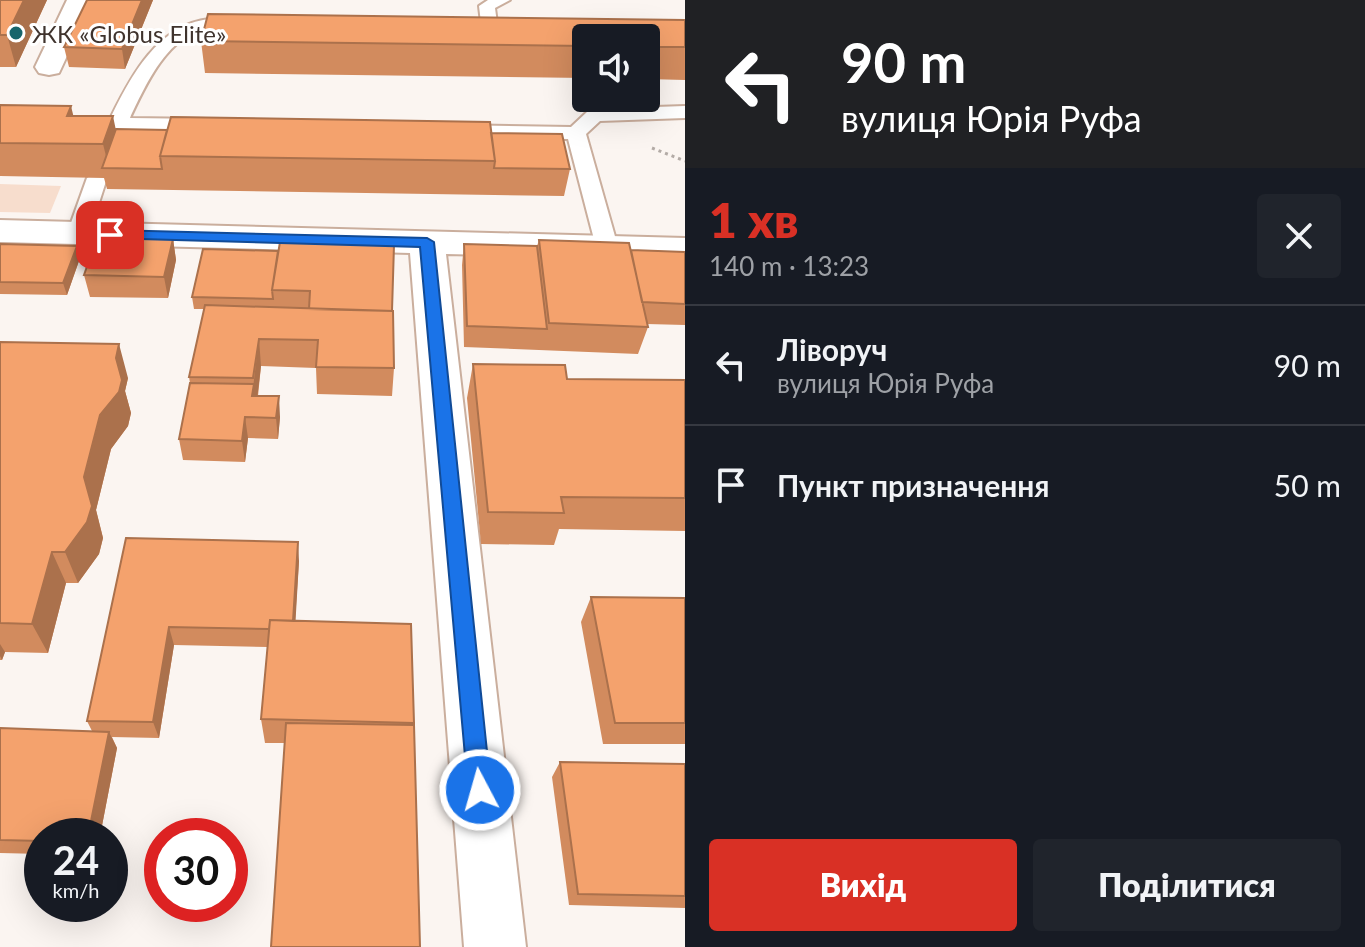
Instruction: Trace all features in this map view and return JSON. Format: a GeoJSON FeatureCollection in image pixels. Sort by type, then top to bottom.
{"type":"FeatureCollection","features":[{"type":"Feature","properties":{"kind":"street"},"geometry":{"type":"LineString","coordinates":[[49,67],[80,0]]}},
{"type":"Feature","properties":{"kind":"street"},"geometry":{"type":"LineString","coordinates":[[0,231],[685,249]]}},
{"type":"Feature","properties":{"kind":"street"},"geometry":{"type":"LineString","coordinates":[[427,242],[495,947]]}},
{"type":"Feature","properties":{"kind":"lane"},"geometry":{"type":"LineString","coordinates":[[489,31],[487,6],[502,0]]}},
{"type":"Feature","properties":{"kind":"lane"},"geometry":{"type":"LineString","coordinates":[[108,148],[116,123],[143,78],[176,37],[193,27],[210,24],[257,25]]}},
{"type":"Feature","properties":{"kind":"lane"},"geometry":{"type":"LineString","coordinates":[[434,130],[576,133],[595,115],[685,112]]}},
{"type":"Feature","properties":{"kind":"lane"},"geometry":{"type":"LineString","coordinates":[[87,122],[227,126]]}},
{"type":"Feature","properties":{"kind":"lane"},"geometry":{"type":"LineString","coordinates":[[576,133],[607,247]]}},
{"type":"Feature","properties":{"kind":"lane"},"geometry":{"type":"LineString","coordinates":[[78,234],[97,178]]}},
{"type":"Feature","properties":{"kind":"shaded area"},"geometry":{"type":"Polygon","coordinates":[[[0,184],[61,186],[50,213],[0,212],[0,184]]]}},
{"type":"Feature","properties":{"kind":"building"},"geometry":{"type":"Polygon","coordinates":[[[0,0],[24,0],[7,35],[0,35],[0,0]]]}},
{"type":"Feature","properties":{"kind":"building"},"geometry":{"type":"Polygon","coordinates":[[[87,0],[142,0],[122,49],[64,47],[87,0]]]}},
{"type":"Feature","properties":{"kind":"building"},"geometry":{"type":"Polygon","coordinates":[[[208,14],[685,20],[685,47],[660,47],[660,24],[572,24],[572,46],[201,41],[208,14]]]}},
{"type":"Feature","properties":{"kind":"building"},"geometry":{"type":"Polygon","coordinates":[[[0,105],[71,106],[67,116],[113,116],[103,144],[0,143],[0,105]]]}},
{"type":"Feature","properties":{"kind":"building"},"geometry":{"type":"Polygon","coordinates":[[[171,117],[490,122],[495,161],[160,156],[171,117]]]}},
{"type":"Feature","properties":{"kind":"building"},"geometry":{"type":"Polygon","coordinates":[[[116,129],[167,130],[160,156],[162,169],[102,168],[116,129]]]}},
{"type":"Feature","properties":{"kind":"building"},"geometry":{"type":"Polygon","coordinates":[[[491,133],[562,134],[570,169],[494,168],[491,133]]]}},
{"type":"Feature","properties":{"kind":"building"},"geometry":{"type":"Polygon","coordinates":[[[97,238],[173,239],[164,277],[84,275],[97,238]]]}},
{"type":"Feature","properties":{"kind":"building"},"geometry":{"type":"Polygon","coordinates":[[[539,240],[629,243],[648,327],[549,323],[539,240]]]}},
{"type":"Feature","properties":{"kind":"building"},"geometry":{"type":"Polygon","coordinates":[[[280,242],[394,245],[392,311],[309,309],[310,291],[272,290],[280,242]]]}},
{"type":"Feature","properties":{"kind":"building"},"geometry":{"type":"Polygon","coordinates":[[[0,244],[77,246],[63,283],[0,282],[0,244]]]}},
{"type":"Feature","properties":{"kind":"building"},"geometry":{"type":"Polygon","coordinates":[[[464,244],[537,246],[547,329],[467,326],[464,244]]]}},
{"type":"Feature","properties":{"kind":"building"},"geometry":{"type":"Polygon","coordinates":[[[203,249],[278,251],[273,299],[192,297],[203,249]]]}},
{"type":"Feature","properties":{"kind":"building"},"geometry":{"type":"Polygon","coordinates":[[[631,250],[685,252],[685,304],[642,302],[631,250]]]}},
{"type":"Feature","properties":{"kind":"building"},"geometry":{"type":"Polygon","coordinates":[[[205,305],[393,311],[394,368],[316,367],[318,340],[259,339],[253,378],[189,377],[205,305]]]}},
{"type":"Feature","properties":{"kind":"building"},"geometry":{"type":"Polygon","coordinates":[[[0,342],[119,344],[116,358],[122,380],[119,392],[100,415],[84,477],[92,506],[87,522],[65,552],[52,552],[32,624],[0,623],[0,342]]]}},
{"type":"Feature","properties":{"kind":"building"},"geometry":{"type":"Polygon","coordinates":[[[473,364],[565,365],[567,379],[685,380],[685,498],[561,497],[564,513],[488,512],[473,364]]]}},
{"type":"Feature","properties":{"kind":"building"},"geometry":{"type":"Polygon","coordinates":[[[190,383],[254,384],[252,396],[279,396],[276,418],[245,417],[242,441],[179,439],[190,383]]]}},
{"type":"Feature","properties":{"kind":"building"},"geometry":{"type":"Polygon","coordinates":[[[126,538],[298,542],[293,621],[270,620],[269,629],[169,627],[153,722],[87,721],[126,538]]]}},
{"type":"Feature","properties":{"kind":"building"},"geometry":{"type":"Polygon","coordinates":[[[591,597],[685,598],[685,723],[615,723],[591,597]]]}},
{"type":"Feature","properties":{"kind":"building"},"geometry":{"type":"Polygon","coordinates":[[[270,620],[411,624],[414,723],[261,719],[270,620]]]}},
{"type":"Feature","properties":{"kind":"building"},"geometry":{"type":"Polygon","coordinates":[[[286,723],[414,725],[420,947],[271,947],[286,723]]]}},
{"type":"Feature","properties":{"kind":"building"},"geometry":{"type":"Polygon","coordinates":[[[0,728],[109,732],[92,818],[24,818],[24,841],[0,840],[0,728]]]}},
{"type":"Feature","properties":{"kind":"building"},"geometry":{"type":"Polygon","coordinates":[[[560,762],[685,764],[685,896],[578,894],[560,762]]]}},
{"type":"Feature","properties":{"kind":"place","name":"ЖК «Globus Elite»"},"geometry":{"type":"Point","coordinates":[16,33]}},
{"type":"Feature","properties":{"kind":"route"},"geometry":{"type":"LineString","coordinates":[[110,235],[427,242],[480,790]]}}]}
